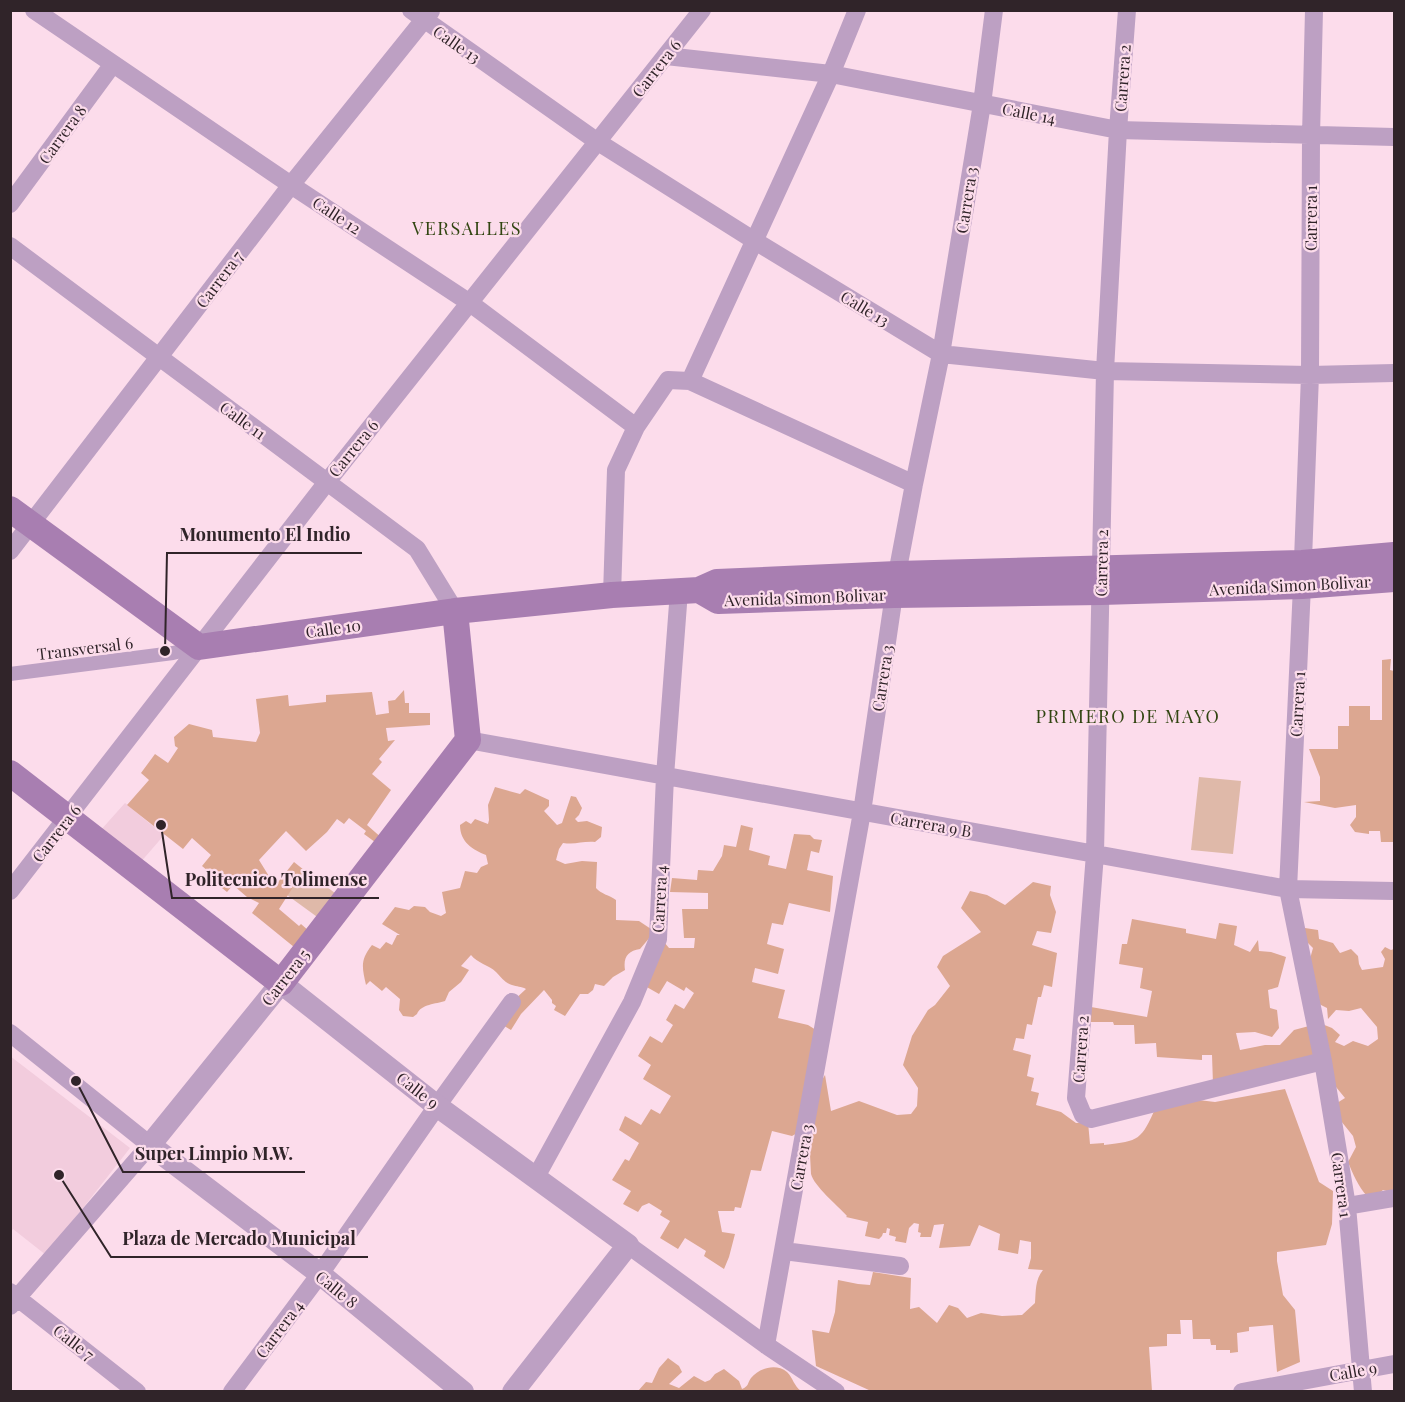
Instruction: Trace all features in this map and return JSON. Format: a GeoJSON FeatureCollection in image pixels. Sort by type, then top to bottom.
{"type":"FeatureCollection","features":[{"type":"Feature","properties":{"kind":"main road"},"geometry":{"type":"LineString","coordinates":[[10,509],[199,647]]}},
{"type":"Feature","properties":{"kind":"main road","name":"Avenida Simon Bolivar"},"geometry":{"type":"LineString","coordinates":[[1302,575],[1395,555]]}},
{"type":"Feature","properties":{"kind":"main road","name":"Avenida Simon Bolivar"},"geometry":{"type":"LineString","coordinates":[[689,591],[718,601],[896,584],[1302,575],[1395,579]]}},
{"type":"Feature","properties":{"kind":"main road","name":"Calle 10"},"geometry":{"type":"LineString","coordinates":[[199,647],[455,611],[612,595],[689,591]]}},
{"type":"Feature","properties":{"kind":"main road"},"geometry":{"type":"LineString","coordinates":[[455,611],[468,740]]}},
{"type":"Feature","properties":{"kind":"main road","name":"Carrera 5"},"geometry":{"type":"LineString","coordinates":[[281,983],[468,740]]}},
{"type":"Feature","properties":{"kind":"main road","name":"Calle 9"},"geometry":{"type":"LineString","coordinates":[[10,774],[281,983]]}},
{"type":"Feature","properties":{"kind":"street","name":"Calle 12"},"geometry":{"type":"LineString","coordinates":[[34,10],[291,185],[470,303],[636,427]]}},
{"type":"Feature","properties":{"kind":"street","name":"Carrera 6"},"geometry":{"type":"LineString","coordinates":[[10,891],[327,482],[702,10]]}},
{"type":"Feature","properties":{"kind":"street"},"geometry":{"type":"LineString","coordinates":[[690,381],[831,74],[857,10]]}},
{"type":"Feature","properties":{"kind":"street","name":"Carrera 3"},"geometry":{"type":"LineString","coordinates":[[766,1345],[862,812],[896,584],[941,354],[982,104],[994,10]]}},
{"type":"Feature","properties":{"kind":"street","name":"Carrera 2"},"geometry":{"type":"LineString","coordinates":[[1127,10],[1105,371],[1095,854],[1076,1098],[1083,1115],[1091,1119],[1323,1061]]}},
{"type":"Feature","properties":{"kind":"street","name":"Carrera 1"},"geometry":{"type":"LineString","coordinates":[[1314,10],[1310,375],[1288,890],[1323,1061],[1347,1206],[1364,1392]]}},
{"type":"Feature","properties":{"kind":"street","name":"Calle 13"},"geometry":{"type":"LineString","coordinates":[[422,14],[598,142],[941,354],[1105,371],[1310,375],[1395,373]]}},
{"type":"Feature","properties":{"kind":"street","name":"Carrera 7"},"geometry":{"type":"LineString","coordinates":[[10,551],[422,14]]}},
{"type":"Feature","properties":{"kind":"street","name":"Calle 14"},"geometry":{"type":"LineString","coordinates":[[666,56],[831,74],[1118,130],[1395,137]]}},
{"type":"Feature","properties":{"kind":"street","name":"Carrera 8"},"geometry":{"type":"LineString","coordinates":[[10,204],[113,64]]}},
{"type":"Feature","properties":{"kind":"street","name":"Calle 11"},"geometry":{"type":"LineString","coordinates":[[10,246],[417,549],[455,611]]}},
{"type":"Feature","properties":{"kind":"street"},"geometry":{"type":"LineString","coordinates":[[612,595],[616,470],[636,427],[668,381],[690,381],[914,484]]}},
{"type":"Feature","properties":{"kind":"street","name":"Carrera 4"},"geometry":{"type":"LineString","coordinates":[[536,1177],[632,1002],[658,939],[664,776],[689,591]]}},
{"type":"Feature","properties":{"kind":"street","name":"Transversal 6"},"geometry":{"type":"LineString","coordinates":[[10,674],[173,653],[199,647]]}},
{"type":"Feature","properties":{"kind":"street","name":"Carrera 9 B"},"geometry":{"type":"LineString","coordinates":[[468,740],[1288,890],[1395,891]]}},
{"type":"Feature","properties":{"kind":"street","name":"Calle 9"},"geometry":{"type":"LineString","coordinates":[[281,983],[437,1106],[766,1345],[836,1392]]}},
{"type":"Feature","properties":{"kind":"street","name":"Carrera 5"},"geometry":{"type":"LineString","coordinates":[[13,1299],[150,1145],[281,983]]}},
{"type":"Feature","properties":{"kind":"street","name":"Carrera 4"},"geometry":{"type":"LineString","coordinates":[[232,1392],[320,1274],[512,1002]]}},
{"type":"Feature","properties":{"kind":"street","name":"Calle 8"},"geometry":{"type":"LineString","coordinates":[[10,1033],[150,1145],[320,1274],[462,1392]]}},
{"type":"Feature","properties":{"kind":"street"},"geometry":{"type":"LineString","coordinates":[[1347,1206],[1395,1198]]}},
{"type":"Feature","properties":{"kind":"street"},"geometry":{"type":"LineString","coordinates":[[513,1392],[628,1245]]}},
{"type":"Feature","properties":{"kind":"street"},"geometry":{"type":"LineString","coordinates":[[784,1251],[900,1266]]}},
{"type":"Feature","properties":{"kind":"street","name":"Calle 7"},"geometry":{"type":"LineString","coordinates":[[13,1299],[137,1392]]}},
{"type":"Feature","properties":{"kind":"street","name":"Calle 9"},"geometry":{"type":"LineString","coordinates":[[1250,1390],[1395,1364]]}},
{"type":"Feature","properties":{"kind":"shaded area"},"geometry":{"type":"Polygon","coordinates":[[[1391,659],[1390,670],[1394,671],[1394,842],[1381,842],[1380,831],[1369,831],[1369,834],[1355,832],[1350,825],[1356,817],[1356,805],[1335,808],[1304,802],[1320,801],[1320,777],[1309,749],[1338,749],[1338,726],[1349,726],[1349,706],[1370,706],[1370,720],[1382,720],[1382,660],[1391,659]]]}},
{"type":"Feature","properties":{"kind":"shaded area"},"geometry":{"type":"Polygon","coordinates":[[[404,690],[405,703],[409,703],[409,713],[430,713],[430,725],[386,728],[388,741],[395,740],[379,759],[382,762],[372,774],[391,790],[367,825],[383,839],[379,845],[364,834],[366,831],[349,818],[344,824],[337,819],[327,832],[306,851],[286,831],[259,860],[275,886],[294,862],[304,870],[279,909],[299,926],[301,924],[309,931],[294,947],[252,913],[259,903],[247,897],[233,885],[227,892],[212,880],[214,876],[202,866],[211,855],[192,838],[183,849],[127,805],[149,780],[141,773],[155,754],[168,763],[178,748],[175,746],[174,737],[189,724],[212,730],[213,737],[256,742],[260,733],[256,699],[288,695],[289,706],[326,702],[326,695],[372,692],[376,715],[389,713],[388,701],[395,700],[404,690]]]}},
{"type":"Feature","properties":{"kind":"shaded area"},"geometry":{"type":"Polygon","coordinates":[[[1199,777],[1241,781],[1233,854],[1191,850],[1199,777]]]}},
{"type":"Feature","properties":{"kind":"shaded area"},"geometry":{"type":"Polygon","coordinates":[[[495,787],[520,794],[525,789],[549,800],[549,806],[544,811],[557,825],[562,823],[571,796],[576,797],[582,808],[575,819],[578,822],[587,821],[602,827],[601,837],[595,842],[563,843],[556,860],[565,864],[582,861],[597,862],[596,888],[616,900],[616,920],[639,921],[651,929],[651,936],[640,949],[627,955],[625,970],[604,986],[595,984],[593,990],[588,994],[580,994],[565,1016],[554,1010],[556,1006],[544,990],[521,1014],[511,1030],[498,1022],[512,1002],[526,989],[507,983],[471,955],[461,966],[469,970],[461,982],[449,992],[445,1001],[425,1006],[413,1017],[403,1016],[399,1010],[400,999],[386,987],[382,991],[370,981],[366,985],[363,968],[365,955],[372,945],[380,949],[386,942],[392,945],[397,935],[400,935],[382,924],[395,907],[409,910],[414,906],[425,907],[430,912],[441,916],[446,913],[442,892],[460,888],[465,871],[477,873],[481,867],[488,864],[486,855],[476,851],[465,841],[460,825],[466,821],[471,824],[475,819],[488,824],[488,805],[495,787]]]}},
{"type":"Feature","properties":{"kind":"shaded area"},"geometry":{"type":"Polygon","coordinates":[[[125,803],[165,834],[139,864],[100,831],[125,803]]]}},
{"type":"Feature","properties":{"kind":"shaded area"},"geometry":{"type":"Polygon","coordinates":[[[741,825],[753,828],[749,850],[770,856],[768,865],[786,869],[794,834],[810,835],[814,839],[822,840],[819,853],[811,851],[807,870],[833,876],[830,912],[789,903],[783,925],[772,923],[767,944],[784,949],[778,974],[755,968],[752,982],[785,990],[778,1018],[808,1025],[816,1030],[799,1132],[792,1136],[772,1131],[761,1171],[751,1170],[741,1208],[735,1207],[734,1211],[718,1211],[722,1232],[735,1234],[724,1269],[704,1256],[706,1251],[685,1238],[678,1249],[660,1238],[670,1221],[660,1215],[662,1211],[649,1203],[642,1206],[638,1212],[623,1204],[631,1191],[612,1180],[625,1159],[629,1161],[639,1143],[619,1130],[625,1116],[641,1125],[651,1109],[660,1114],[671,1096],[643,1079],[651,1065],[638,1056],[650,1036],[662,1043],[673,1025],[666,1020],[675,1004],[684,1009],[694,993],[686,987],[684,991],[667,981],[659,994],[645,986],[664,942],[669,948],[694,948],[695,938],[684,938],[682,909],[708,909],[708,893],[670,892],[672,878],[697,880],[698,870],[713,871],[722,856],[724,845],[736,847],[741,825]]]}},
{"type":"Feature","properties":{"kind":"shaded area"},"geometry":{"type":"Polygon","coordinates":[[[304,870],[339,896],[320,919],[287,895],[304,870]]]}},
{"type":"Feature","properties":{"kind":"shaded area"},"geometry":{"type":"Polygon","coordinates":[[[1033,882],[1051,886],[1050,895],[1056,912],[1051,933],[1037,931],[1032,945],[1057,953],[1052,987],[1044,985],[1041,997],[1038,997],[1032,1025],[1027,1024],[1024,1039],[1016,1038],[1013,1050],[1031,1055],[1027,1076],[1034,1078],[1031,1091],[1039,1093],[1036,1105],[1061,1112],[1076,1123],[1088,1122],[1090,1144],[1104,1143],[1104,1145],[1125,1142],[1138,1137],[1147,1126],[1156,1107],[1190,1099],[1215,1102],[1285,1089],[1319,1182],[1333,1191],[1332,1224],[1326,1245],[1277,1252],[1283,1295],[1295,1310],[1300,1362],[1277,1372],[1273,1325],[1249,1327],[1249,1331],[1237,1333],[1238,1352],[1230,1353],[1230,1350],[1216,1350],[1216,1345],[1211,1345],[1210,1339],[1193,1339],[1192,1320],[1180,1320],[1181,1334],[1167,1334],[1167,1346],[1149,1347],[1152,1391],[871,1391],[816,1366],[812,1330],[829,1333],[835,1312],[838,1280],[870,1285],[873,1272],[911,1278],[910,1309],[919,1307],[937,1323],[949,1305],[958,1308],[967,1318],[981,1313],[1002,1316],[1022,1315],[1035,1303],[1037,1281],[1043,1270],[1028,1269],[1031,1242],[1020,1240],[1018,1254],[998,1250],[1000,1234],[979,1225],[970,1246],[939,1248],[944,1224],[934,1225],[931,1237],[920,1237],[919,1224],[914,1223],[909,1228],[906,1243],[895,1241],[896,1237],[889,1235],[890,1229],[887,1228],[886,1233],[883,1233],[879,1239],[865,1236],[868,1222],[846,1217],[813,1179],[809,1135],[815,1092],[825,1075],[831,1111],[859,1101],[897,1115],[911,1114],[917,1106],[918,1088],[903,1065],[912,1036],[928,1010],[950,986],[937,967],[943,956],[981,932],[961,908],[970,891],[987,895],[1005,905],[1033,882]]]}},
{"type":"Feature","properties":{"kind":"shaded area"},"geometry":{"type":"Polygon","coordinates":[[[1132,919],[1186,929],[1186,933],[1216,939],[1219,923],[1237,926],[1234,945],[1250,952],[1258,940],[1259,951],[1286,957],[1278,987],[1268,990],[1270,1008],[1277,1010],[1279,1028],[1272,1037],[1255,1032],[1236,1033],[1240,1050],[1265,1045],[1280,1045],[1294,1030],[1309,1026],[1317,1055],[1213,1084],[1212,1055],[1202,1055],[1202,1060],[1157,1057],[1156,1043],[1135,1044],[1134,1025],[1091,1022],[1091,1007],[1147,1017],[1152,991],[1140,988],[1143,968],[1119,964],[1122,944],[1127,944],[1132,919]]]}},
{"type":"Feature","properties":{"kind":"shaded area"},"geometry":{"type":"Polygon","coordinates":[[[1305,928],[1318,930],[1319,939],[1333,943],[1340,953],[1351,949],[1358,956],[1362,970],[1383,967],[1385,959],[1381,952],[1385,947],[1394,949],[1394,1193],[1383,1190],[1377,1195],[1367,1196],[1358,1184],[1348,1162],[1356,1147],[1353,1136],[1341,1121],[1337,1103],[1345,1098],[1336,1087],[1332,1077],[1322,1024],[1332,1028],[1340,1035],[1335,1042],[1344,1046],[1353,1041],[1368,1046],[1378,1039],[1377,1027],[1361,1008],[1349,1011],[1336,1010],[1328,1019],[1327,1008],[1319,1004],[1308,966],[1313,948],[1304,939],[1305,928]]]}},
{"type":"Feature","properties":{"kind":"shaded area"},"geometry":{"type":"Polygon","coordinates":[[[10,1056],[130,1148],[46,1255],[13,1229],[11,1232],[10,1056]]]}},
{"type":"Feature","properties":{"kind":"shaded area"},"geometry":{"type":"Polygon","coordinates":[[[668,1358],[679,1366],[682,1372],[669,1384],[679,1388],[694,1376],[705,1382],[724,1369],[739,1381],[742,1389],[758,1372],[773,1367],[787,1372],[801,1391],[638,1391],[646,1382],[652,1383],[659,1368],[668,1358]]]}},
{"type":"Feature","properties":{"kind":"place","name":"Monumento El Indio"},"geometry":{"type":"Point","coordinates":[165,651]}},
{"type":"Feature","properties":{"kind":"place","name":"Politecnico Tolimense"},"geometry":{"type":"Point","coordinates":[161,825]}},
{"type":"Feature","properties":{"kind":"place","name":"Super Limpio M.W."},"geometry":{"type":"Point","coordinates":[76,1081]}},
{"type":"Feature","properties":{"kind":"place","name":"Plaza de Mercado Municipal"},"geometry":{"type":"Point","coordinates":[59,1175]}},
{"type":"Feature","properties":{"kind":"district","name":"VERSALLES"},"geometry":{"type":"Point","coordinates":[467,228]}},
{"type":"Feature","properties":{"kind":"district","name":"PRIMERO DE MAYO"},"geometry":{"type":"Point","coordinates":[1128,716]}}]}
